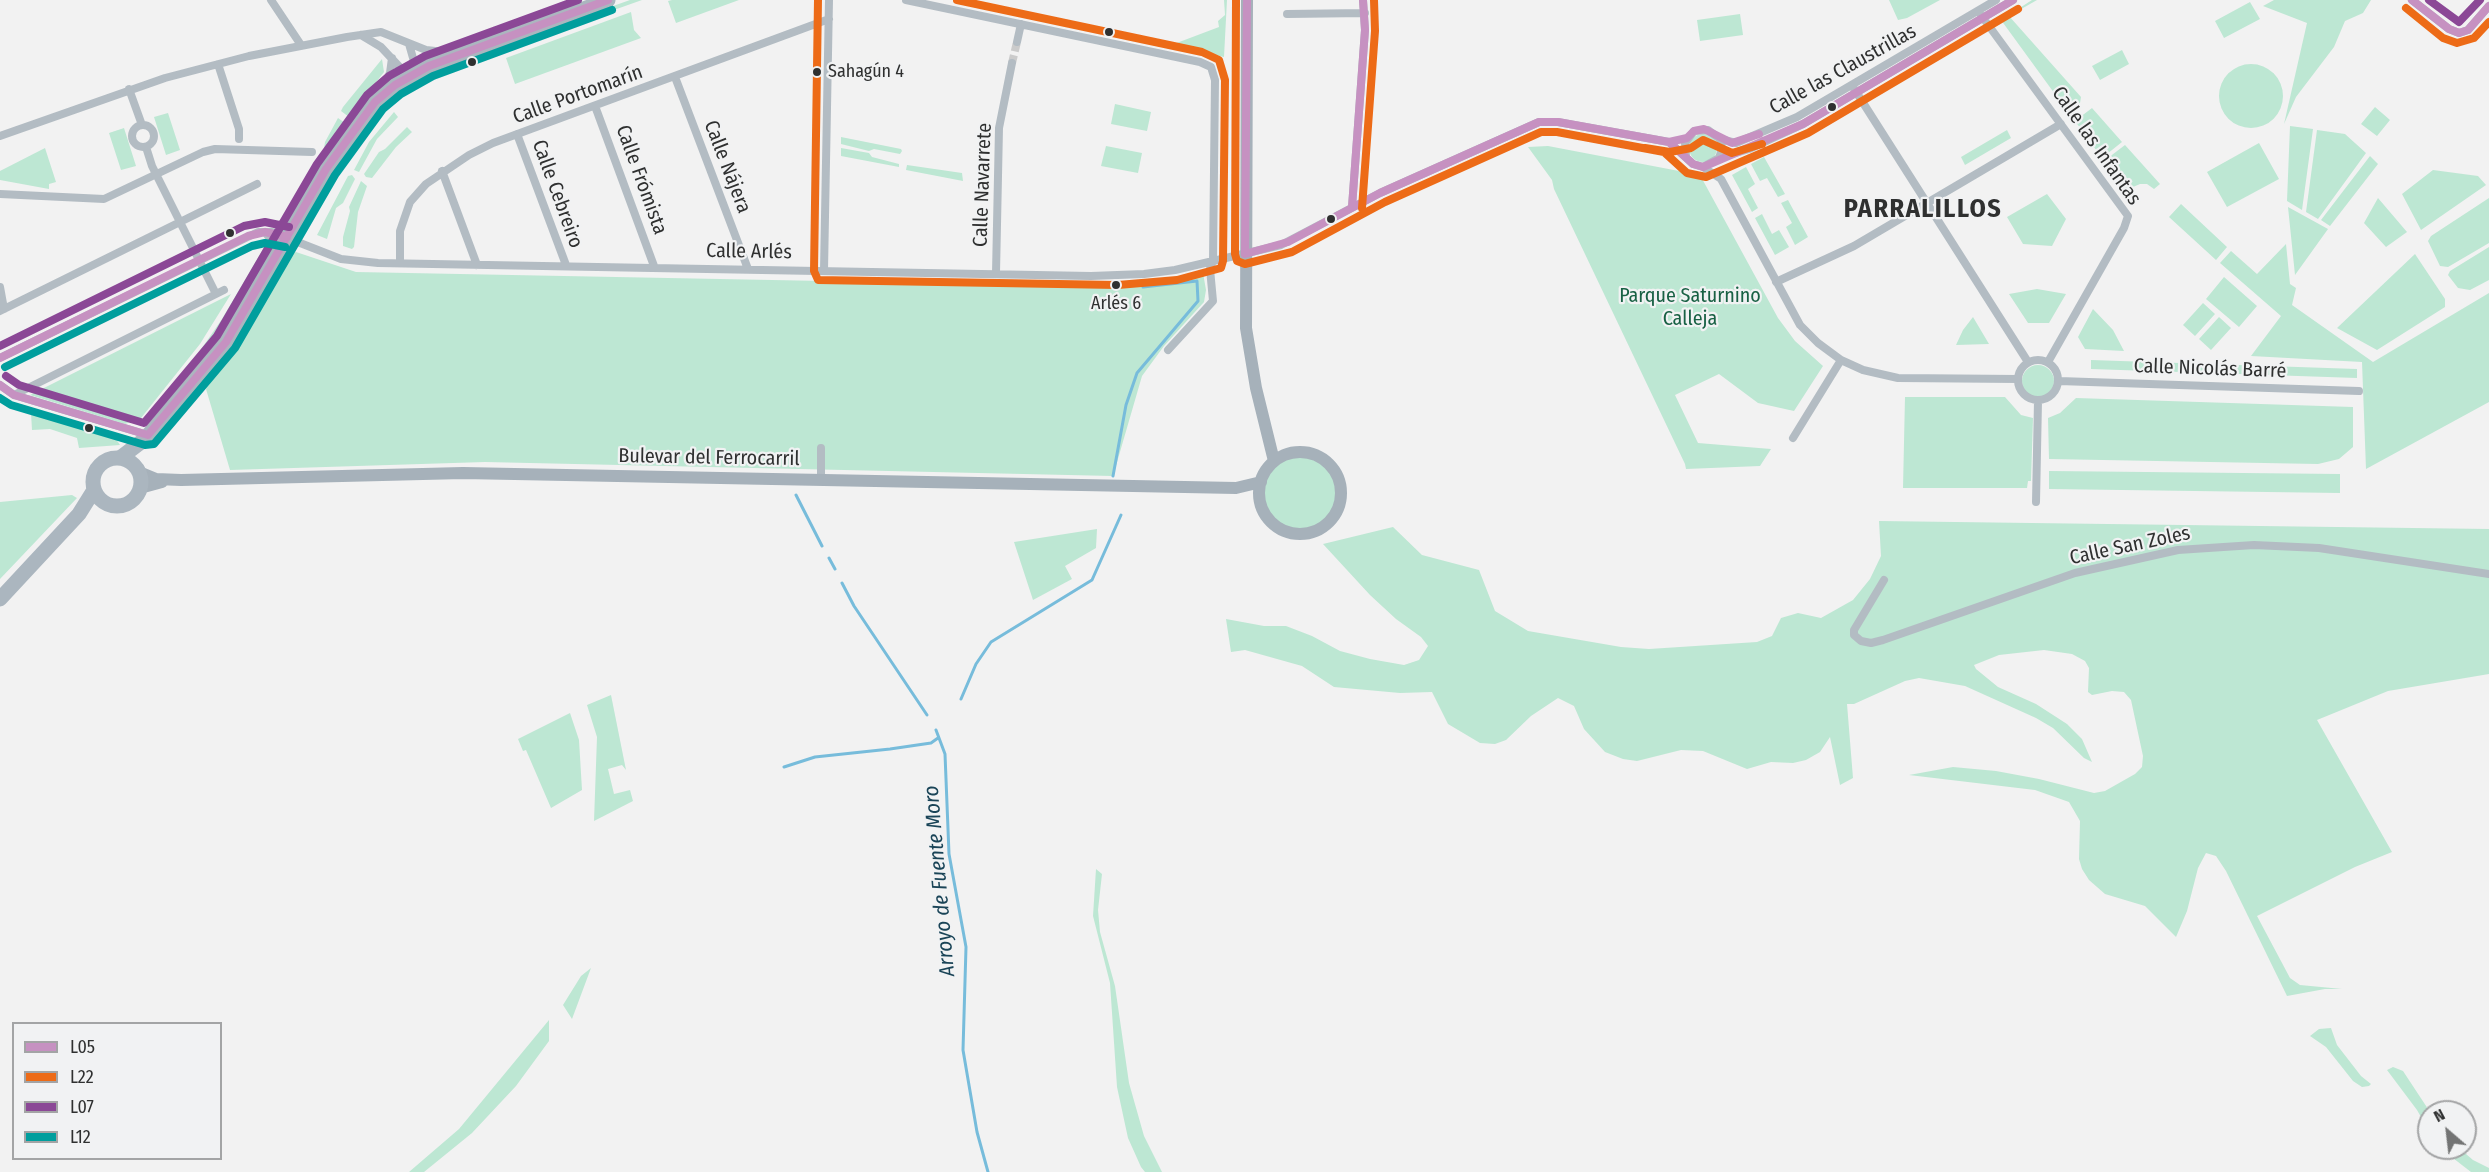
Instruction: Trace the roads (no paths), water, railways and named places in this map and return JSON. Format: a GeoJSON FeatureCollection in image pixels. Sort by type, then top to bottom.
{"type":"FeatureCollection","features":[{"type":"Feature","properties":{"kind":"highway"},"geometry":{"type":"LineString","coordinates":[[105,503],[94,490],[92,482],[98,467],[112,458],[120,458],[143,440],[212,362],[275,259],[326,169],[355,126],[375,102],[412,74],[608,0]]}},
{"type":"Feature","properties":{"kind":"highway"},"geometry":{"type":"LineString","coordinates":[[80,514],[105,503],[118,506],[132,501],[143,440]]}},
{"type":"Feature","properties":{"kind":"highway"},"geometry":{"type":"LineString","coordinates":[[120,458],[138,475]]}},
{"type":"Feature","properties":{"kind":"highway"},"geometry":{"type":"LineString","coordinates":[[0,599],[80,514],[94,490]]}},
{"type":"Feature","properties":{"kind":"main road"},"geometry":{"type":"LineString","coordinates":[[1247,0],[1245,254],[1247,335],[1256,388],[1270,444],[1278,459]]}},
{"type":"Feature","properties":{"kind":"main road"},"geometry":{"type":"LineString","coordinates":[[1304,453],[1325,461],[1333,469],[1341,492],[1334,516],[1314,531],[1289,532],[1268,519],[1259,496],[1261,482],[1278,459],[1304,453]]}},
{"type":"Feature","properties":{"kind":"main road","name":"Bulevar del Ferrocarril"},"geometry":{"type":"LineString","coordinates":[[138,475],[181,480],[463,473],[1236,488],[1261,482]]}},
{"type":"Feature","properties":{"kind":"main road","name":"Bulevar del Ferrocarril"},"geometry":{"type":"LineString","coordinates":[[1236,488],[1259,496]]}},
{"type":"Feature","properties":{"kind":"street"},"geometry":{"type":"LineString","coordinates":[[271,0],[301,45]]}},
{"type":"Feature","properties":{"kind":"street"},"geometry":{"type":"LineString","coordinates":[[906,0],[1200,62],[1210,67],[1215,80],[1213,261],[1210,269],[1213,302],[1168,350]]}},
{"type":"Feature","properties":{"kind":"street"},"geometry":{"type":"LineString","coordinates":[[1352,207],[1365,14],[1363,0]]}},
{"type":"Feature","properties":{"kind":"street"},"geometry":{"type":"LineString","coordinates":[[1981,14],[1995,0]]}},
{"type":"Feature","properties":{"kind":"street"},"geometry":{"type":"LineString","coordinates":[[1981,14],[2003,0]]}},
{"type":"Feature","properties":{"kind":"street"},"geometry":{"type":"LineString","coordinates":[[1981,14],[2013,0]]}},
{"type":"Feature","properties":{"kind":"street"},"geometry":{"type":"LineString","coordinates":[[2412,0],[2449,30],[2459,33],[2468,30],[2489,6]]}},
{"type":"Feature","properties":{"kind":"street"},"geometry":{"type":"LineString","coordinates":[[824,271],[830,3]]}},
{"type":"Feature","properties":{"kind":"street"},"geometry":{"type":"LineString","coordinates":[[1287,14],[1365,14]]}},
{"type":"Feature","properties":{"kind":"street","name":"Calle las Claustrillas"},"geometry":{"type":"LineString","coordinates":[[1720,138],[1732,143],[1745,140],[1855,90],[1884,72],[1894,62],[1981,14]]}},
{"type":"Feature","properties":{"kind":"street","name":"Calle las Claustrillas"},"geometry":{"type":"LineString","coordinates":[[1718,159],[1733,156],[1778,137],[1981,14]]}},
{"type":"Feature","properties":{"kind":"street","name":"Calle las Infantas"},"geometry":{"type":"LineString","coordinates":[[1981,14],[2123,208],[2128,221],[2048,362]]}},
{"type":"Feature","properties":{"kind":"street","name":"Calle Portomarín"},"geometry":{"type":"LineString","coordinates":[[400,263],[400,231],[406,213],[418,192],[442,171],[469,154],[517,134],[829,19]]}},
{"type":"Feature","properties":{"kind":"street"},"geometry":{"type":"LineString","coordinates":[[1017,42],[1021,24]]}},
{"type":"Feature","properties":{"kind":"street"},"geometry":{"type":"LineString","coordinates":[[0,136],[129,89],[218,64],[301,45],[381,32],[409,44],[442,53],[463,53]]}},
{"type":"Feature","properties":{"kind":"street"},"geometry":{"type":"LineString","coordinates":[[376,43],[376,37],[381,32]]}},
{"type":"Feature","properties":{"kind":"street"},"geometry":{"type":"LineString","coordinates":[[360,35],[376,43],[412,74]]}},
{"type":"Feature","properties":{"kind":"street"},"geometry":{"type":"LineString","coordinates":[[409,44],[412,74]]}},
{"type":"Feature","properties":{"kind":"street"},"geometry":{"type":"LineString","coordinates":[[375,102],[386,83],[392,58]]}},
{"type":"Feature","properties":{"kind":"street","name":"Calle Navarrete"},"geometry":{"type":"LineString","coordinates":[[996,273],[999,128],[1012,63]]}},
{"type":"Feature","properties":{"kind":"street"},"geometry":{"type":"LineString","coordinates":[[218,64],[239,129],[239,139]]}},
{"type":"Feature","properties":{"kind":"street","name":"Calle Nájera"},"geometry":{"type":"LineString","coordinates":[[675,77],[748,269]]}},
{"type":"Feature","properties":{"kind":"street"},"geometry":{"type":"LineString","coordinates":[[129,89],[141,125]]}},
{"type":"Feature","properties":{"kind":"street"},"geometry":{"type":"LineString","coordinates":[[1855,90],[2028,362]]}},
{"type":"Feature","properties":{"kind":"street","name":"Calle Frómista"},"geometry":{"type":"LineString","coordinates":[[595,106],[654,267]]}},
{"type":"Feature","properties":{"kind":"street","name":"Calle Arlés"},"geometry":{"type":"LineString","coordinates":[[265,231],[287,237],[341,259],[357,262],[824,271],[1144,274],[1245,254],[1288,242],[1352,207],[1539,122],[1558,122],[1669,142]]}},
{"type":"Feature","properties":{"kind":"street"},"geometry":{"type":"LineString","coordinates":[[1776,282],[1854,246],[2061,124]]}},
{"type":"Feature","properties":{"kind":"street"},"geometry":{"type":"LineString","coordinates":[[141,125],[150,127],[154,133],[153,142],[146,147],[137,145],[133,139],[134,129],[141,125]]}},
{"type":"Feature","properties":{"kind":"street"},"geometry":{"type":"LineString","coordinates":[[1686,156],[1684,147],[1687,138],[1694,131],[1704,129],[1720,138],[1722,148],[1718,159],[1720,179],[1800,325],[1840,360],[1863,370],[1898,378],[2018,379]]}},
{"type":"Feature","properties":{"kind":"street","name":"Calle Cebreiro"},"geometry":{"type":"LineString","coordinates":[[517,134],[566,265]]}},
{"type":"Feature","properties":{"kind":"street"},"geometry":{"type":"LineString","coordinates":[[1669,142],[1687,138]]}},
{"type":"Feature","properties":{"kind":"street"},"geometry":{"type":"LineString","coordinates":[[1669,142],[1693,164],[1703,166],[1720,179]]}},
{"type":"Feature","properties":{"kind":"street"},"geometry":{"type":"LineString","coordinates":[[14,395],[220,292],[199,260],[146,147]]}},
{"type":"Feature","properties":{"kind":"street"},"geometry":{"type":"LineString","coordinates":[[0,194],[104,199],[214,149],[312,152]]}},
{"type":"Feature","properties":{"kind":"street"},"geometry":{"type":"LineString","coordinates":[[1703,166],[1718,159]]}},
{"type":"Feature","properties":{"kind":"street"},"geometry":{"type":"LineString","coordinates":[[442,171],[477,265]]}},
{"type":"Feature","properties":{"kind":"street"},"geometry":{"type":"LineString","coordinates":[[0,287],[2,310],[257,184]]}},
{"type":"Feature","properties":{"kind":"street"},"geometry":{"type":"LineString","coordinates":[[0,358],[248,236],[265,231],[272,241],[275,259]]}},
{"type":"Feature","properties":{"kind":"street"},"geometry":{"type":"LineString","coordinates":[[1794,438],[1840,360]]}},
{"type":"Feature","properties":{"kind":"street"},"geometry":{"type":"LineString","coordinates":[[2035,360],[2048,362],[2056,369],[2059,381],[2053,394],[2038,401],[2024,394],[2018,379],[2021,369],[2028,362],[2035,360]]}},
{"type":"Feature","properties":{"kind":"street","name":"Calle Nicolás Barré"},"geometry":{"type":"LineString","coordinates":[[2059,381],[2359,391]]}},
{"type":"Feature","properties":{"kind":"street"},"geometry":{"type":"LineString","coordinates":[[0,385],[14,395],[143,440]]}},
{"type":"Feature","properties":{"kind":"street"},"geometry":{"type":"LineString","coordinates":[[2036,501],[2038,401]]}},
{"type":"Feature","properties":{"kind":"street"},"geometry":{"type":"LineString","coordinates":[[821,448],[821,480]]}},
{"type":"Feature","properties":{"kind":"street","name":"Calle San Zoles"},"geometry":{"type":"LineString","coordinates":[[1884,580],[1854,630],[1854,635],[1861,642],[1883,640],[2075,573],[2135,558],[2188,549],[2254,545],[2319,548],[2489,574]]}},
{"type":"Feature","properties":{"kind":"waterway"},"geometry":{"type":"LineString","coordinates":[[1113,476],[1126,405],[1137,373],[1198,301],[1197,281],[1143,287]]}},
{"type":"Feature","properties":{"kind":"waterway","name":"Arroyo de Fuente Moro"},"geometry":{"type":"LineString","coordinates":[[796,495],[822,546]]}},
{"type":"Feature","properties":{"kind":"waterway"},"geometry":{"type":"LineString","coordinates":[[961,699],[976,664],[991,642],[1092,580],[1121,515]]}},
{"type":"Feature","properties":{"kind":"waterway","name":"Arroyo de Fuente Moro"},"geometry":{"type":"LineString","coordinates":[[829,558],[835,569]]}},
{"type":"Feature","properties":{"kind":"waterway","name":"Arroyo de Fuente Moro"},"geometry":{"type":"LineString","coordinates":[[842,583],[854,606],[927,715]]}},
{"type":"Feature","properties":{"kind":"waterway","name":"Arroyo de Fuente Moro"},"geometry":{"type":"LineString","coordinates":[[936,730],[945,754],[949,854],[966,947],[963,1050],[977,1132],[988,1172]]}},
{"type":"Feature","properties":{"kind":"waterway"},"geometry":{"type":"LineString","coordinates":[[784,767],[815,757],[931,743],[938,738]]}},
{"type":"Feature","properties":{"kind":"tunnel"},"geometry":{"type":"LineString","coordinates":[[1012,63],[1017,42]]}},
{"type":"Feature","properties":{"kind":"place","name":"Sahagún 4"},"geometry":{"type":"Point","coordinates":[817,72]}},
{"type":"Feature","properties":{"kind":"place","name":"Arlés 6"},"geometry":{"type":"Point","coordinates":[1116,285]}},
{"type":"Feature","properties":{"kind":"district","name":"PARRALILLOS"},"geometry":{"type":"Point","coordinates":[1923,210]}},
{"type":"Feature","properties":{"kind":"park label","name":"Parque Saturnino Calleja"},"geometry":{"type":"Point","coordinates":[1690,308]}}]}
